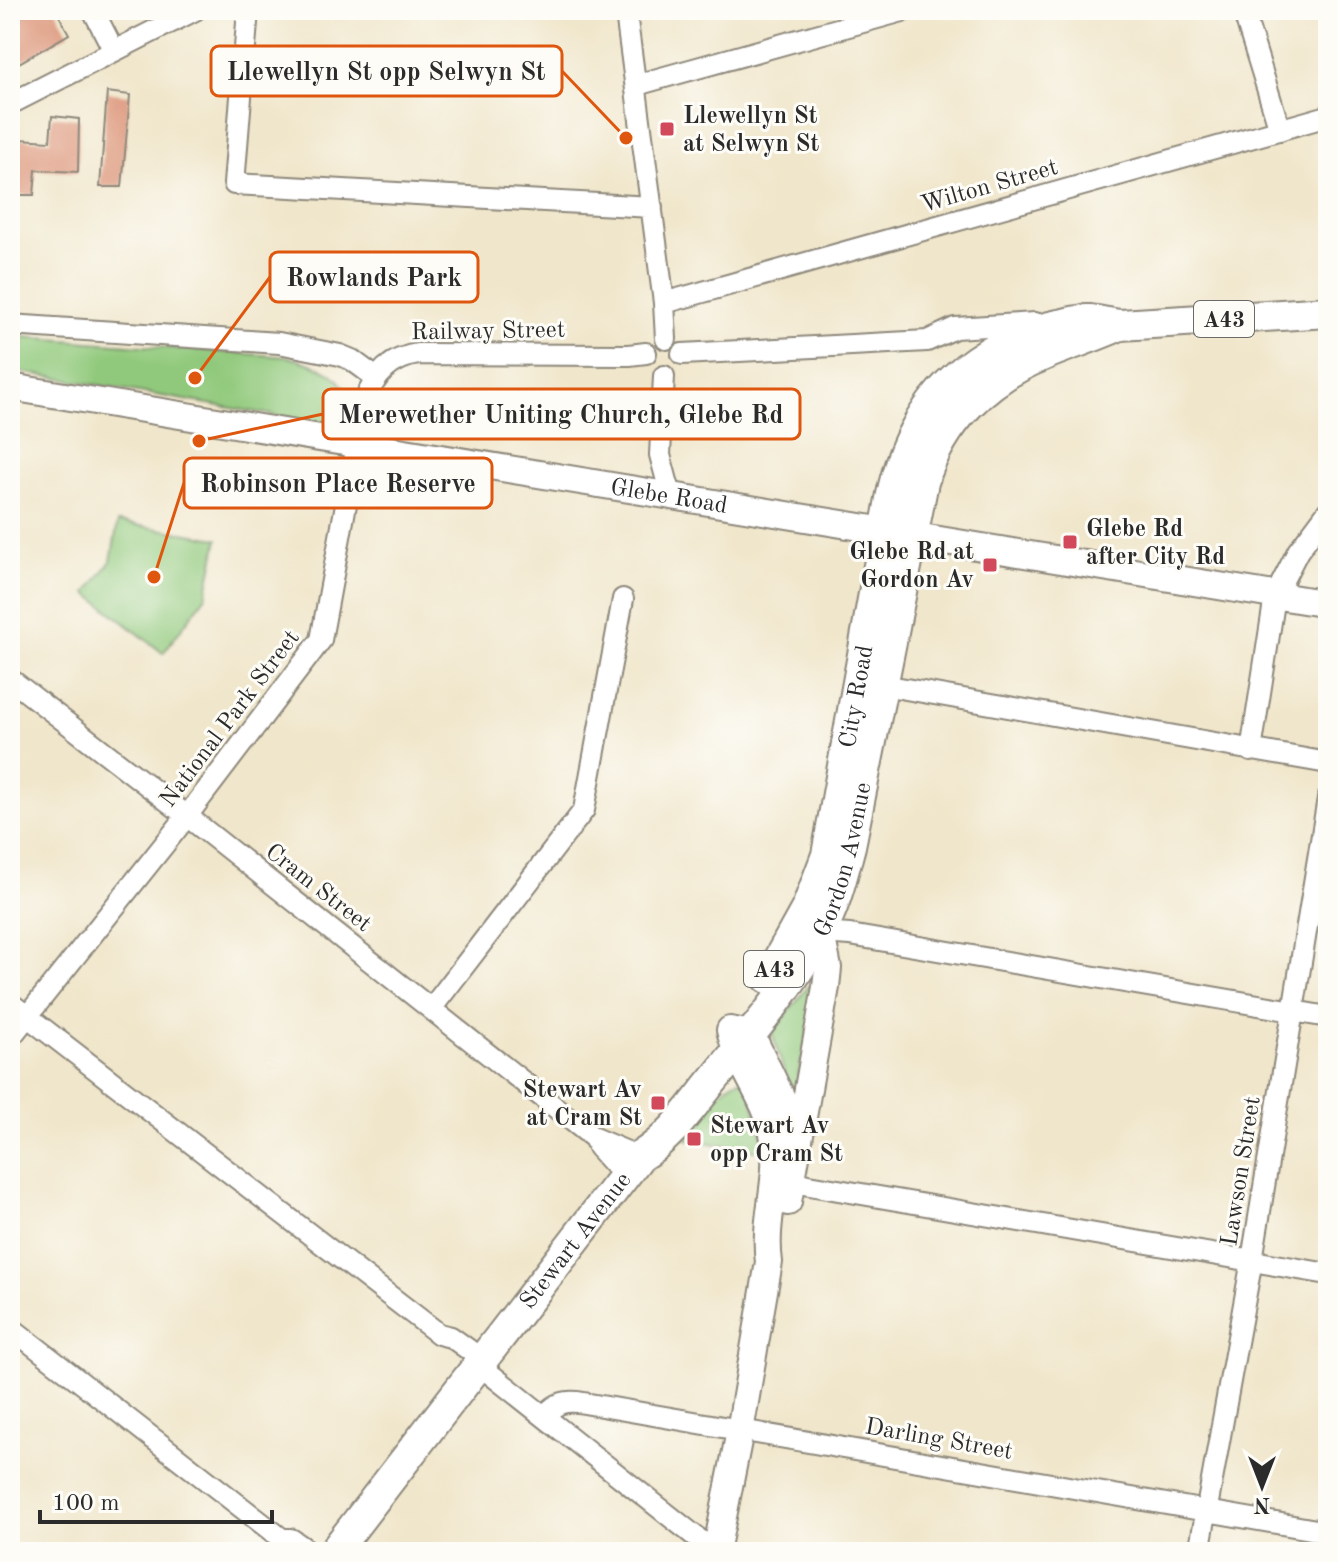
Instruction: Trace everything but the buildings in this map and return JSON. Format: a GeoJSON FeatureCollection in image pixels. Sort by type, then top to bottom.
{"type":"FeatureCollection","features":[{"type":"Feature","properties":{"kind":"highway","name":"City Road"},"geometry":{"type":"LineString","coordinates":[[739,1039],[767,980],[795,933],[827,855],[898,534],[904,454],[915,428],[947,385],[968,367],[1014,338],[1040,329],[1087,320],[1120,325],[1328,312]]}},
{"type":"Feature","properties":{"kind":"highway","name":"City Road"},"geometry":{"type":"LineString","coordinates":[[898,534],[943,435],[971,401],[1014,370],[1040,356],[1091,339],[1120,325]]}},
{"type":"Feature","properties":{"kind":"highway","name":"Gordon Avenue"},"geometry":{"type":"LineString","coordinates":[[821,933],[837,896],[850,846],[883,685],[898,534]]}},
{"type":"Feature","properties":{"kind":"highway","name":"Stewart Avenue"},"geometry":{"type":"LineString","coordinates":[[334,1552],[632,1167],[662,1143],[739,1039],[783,993],[821,933]]}},
{"type":"Feature","properties":{"kind":"main road","name":"Glebe Road"},"geometry":{"type":"LineString","coordinates":[[10,387],[1328,604]]}},
{"type":"Feature","properties":{"kind":"main road","name":"Gordon Avenue"},"geometry":{"type":"LineString","coordinates":[[716,1552],[769,1262],[766,1239],[799,1134],[826,987],[828,968],[821,933]]}},
{"type":"Feature","properties":{"kind":"main road"},"geometry":{"type":"LineString","coordinates":[[739,1039],[799,1134]]}},
{"type":"Feature","properties":{"kind":"main road","name":"Gordon Avenue"},"geometry":{"type":"LineString","coordinates":[[739,1039],[767,1111],[783,1181]]}},
{"type":"Feature","properties":{"kind":"street"},"geometry":{"type":"LineString","coordinates":[[93,10],[114,51]]}},
{"type":"Feature","properties":{"kind":"street"},"geometry":{"type":"LineString","coordinates":[[10,104],[195,10]]}},
{"type":"Feature","properties":{"kind":"street"},"geometry":{"type":"LineString","coordinates":[[248,10],[234,184],[652,207]]}},
{"type":"Feature","properties":{"kind":"street"},"geometry":{"type":"LineString","coordinates":[[621,10],[627,21],[636,85],[666,339]]}},
{"type":"Feature","properties":{"kind":"street"},"geometry":{"type":"LineString","coordinates":[[636,85],[906,10]]}},
{"type":"Feature","properties":{"kind":"street"},"geometry":{"type":"LineString","coordinates":[[1243,10],[1280,130]]}},
{"type":"Feature","properties":{"kind":"street","name":"Wilton Street"},"geometry":{"type":"LineString","coordinates":[[664,303],[1328,116]]}},
{"type":"Feature","properties":{"kind":"street"},"geometry":{"type":"LineString","coordinates":[[682,354],[927,341],[955,328],[1087,320]]}},
{"type":"Feature","properties":{"kind":"street"},"geometry":{"type":"LineString","coordinates":[[10,325],[279,343],[340,355],[361,365],[375,377]]}},
{"type":"Feature","properties":{"kind":"street"},"geometry":{"type":"LineString","coordinates":[[666,339],[677,345],[682,362],[677,370],[664,376],[651,370],[646,362],[646,353],[654,342],[666,339]]}},
{"type":"Feature","properties":{"kind":"street","name":"Railway Street"},"geometry":{"type":"LineString","coordinates":[[375,377],[400,358],[418,354],[646,353]]}},
{"type":"Feature","properties":{"kind":"street"},"geometry":{"type":"LineString","coordinates":[[664,376],[660,455],[671,496]]}},
{"type":"Feature","properties":{"kind":"street","name":"National Park Street"},"geometry":{"type":"LineString","coordinates":[[10,1038],[187,816],[321,640],[365,401],[375,377]]}},
{"type":"Feature","properties":{"kind":"street"},"geometry":{"type":"LineString","coordinates":[[1251,751],[1275,596],[1298,551],[1328,511]]}},
{"type":"Feature","properties":{"kind":"street"},"geometry":{"type":"LineString","coordinates":[[431,1009],[584,810],[623,599]]}},
{"type":"Feature","properties":{"kind":"street","name":"Cram Street"},"geometry":{"type":"LineString","coordinates":[[10,679],[632,1167]]}},
{"type":"Feature","properties":{"kind":"street"},"geometry":{"type":"LineString","coordinates":[[883,685],[1328,763]]}},
{"type":"Feature","properties":{"kind":"street","name":"Lawson Street"},"geometry":{"type":"LineString","coordinates":[[1199,1552],[1252,1260],[1328,798]]}},
{"type":"Feature","properties":{"kind":"street"},"geometry":{"type":"LineString","coordinates":[[821,933],[850,935],[1328,1017]]}},
{"type":"Feature","properties":{"kind":"street"},"geometry":{"type":"LineString","coordinates":[[10,1003],[439,1334],[451,1337],[478,1366],[545,1415],[716,1552]]}},
{"type":"Feature","properties":{"kind":"street"},"geometry":{"type":"LineString","coordinates":[[783,1181],[1328,1274]]}},
{"type":"Feature","properties":{"kind":"street"},"geometry":{"type":"LineString","coordinates":[[10,1327],[285,1546],[291,1539],[310,1552]]}},
{"type":"Feature","properties":{"kind":"street","name":"Darling Street"},"geometry":{"type":"LineString","coordinates":[[545,1415],[555,1404],[575,1401],[1328,1532]]}},
{"type":"Feature","properties":{"kind":"green space"},"geometry":{"type":"Polygon","coordinates":[[[10,336],[288,357],[318,367],[336,378],[347,394],[349,405],[338,421],[325,424],[10,370],[10,336]]]}},
{"type":"Feature","properties":{"kind":"green space"},"geometry":{"type":"Polygon","coordinates":[[[118,522],[218,539],[206,596],[163,653],[87,593],[111,561],[118,522]]]}},
{"type":"Feature","properties":{"kind":"green space"},"geometry":{"type":"Polygon","coordinates":[[[820,971],[793,1100],[772,1033],[820,971]]]}},
{"type":"Feature","properties":{"kind":"green space"},"geometry":{"type":"Polygon","coordinates":[[[739,1080],[748,1082],[766,1152],[686,1139],[716,1097],[739,1080]]]}},
{"type":"Feature","properties":{"kind":"place","name":"Llewellyn St at Selwyn St"},"geometry":{"type":"Point","coordinates":[667,129]}},
{"type":"Feature","properties":{"kind":"place","name":"Llewellyn St opp Selwyn St"},"geometry":{"type":"Point","coordinates":[626,138]}},
{"type":"Feature","properties":{"kind":"place","name":"Rowlands Park"},"geometry":{"type":"Point","coordinates":[195,378]}},
{"type":"Feature","properties":{"kind":"place","name":"Merewether Uniting Church, Glebe Rd"},"geometry":{"type":"Point","coordinates":[199,441]}},
{"type":"Feature","properties":{"kind":"place","name":"Glebe Rd after City Rd"},"geometry":{"type":"Point","coordinates":[1070,542]}},
{"type":"Feature","properties":{"kind":"place","name":"Glebe Rd at Gordon Av"},"geometry":{"type":"Point","coordinates":[990,565]}},
{"type":"Feature","properties":{"kind":"place","name":"Robinson Place Reserve"},"geometry":{"type":"Point","coordinates":[154,577]}},
{"type":"Feature","properties":{"kind":"place","name":"Stewart Av at Cram St"},"geometry":{"type":"Point","coordinates":[658,1103]}},
{"type":"Feature","properties":{"kind":"place","name":"Stewart Av opp Cram St"},"geometry":{"type":"Point","coordinates":[694,1139]}}]}
